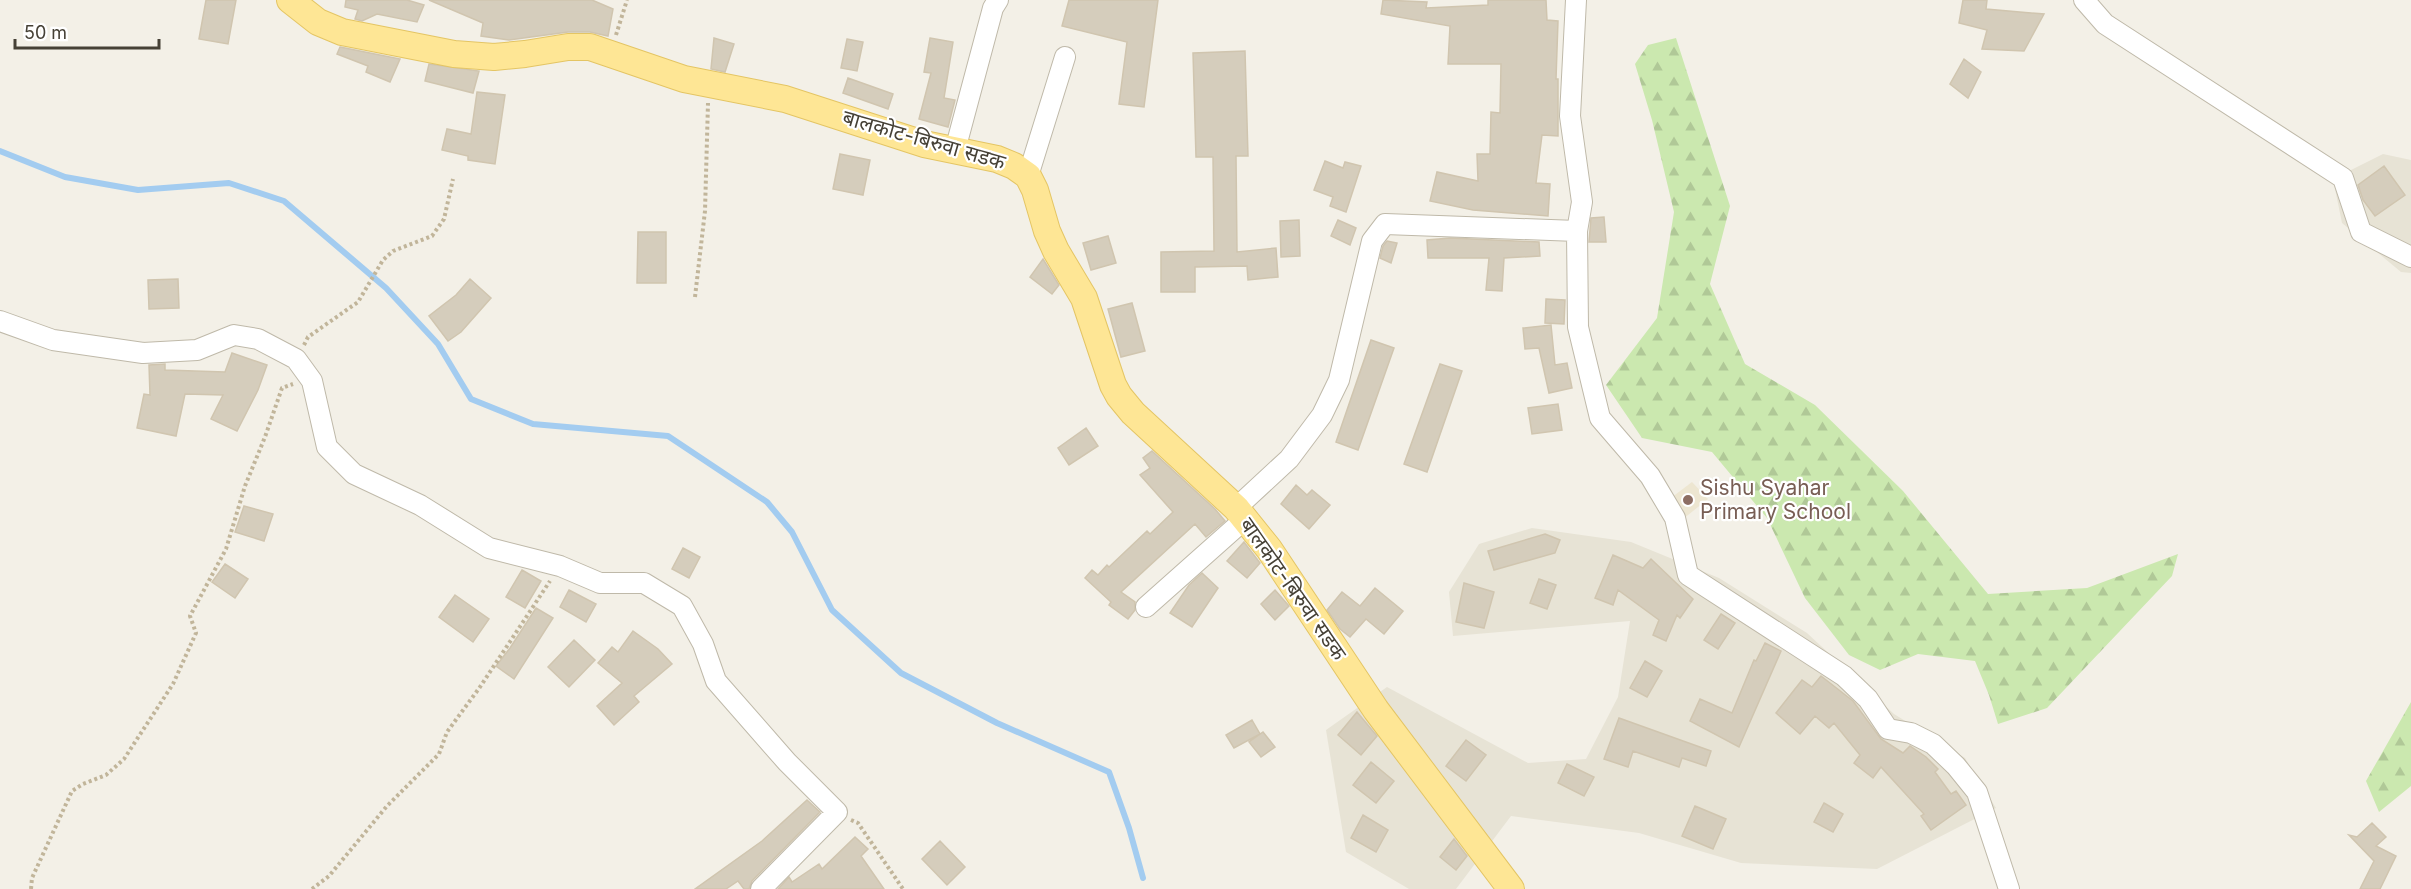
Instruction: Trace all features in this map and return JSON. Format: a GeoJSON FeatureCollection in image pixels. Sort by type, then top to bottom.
{"type":"FeatureCollection","features":[{"type":"Feature","properties":{"kind":"main road","name":"बालकोट-बिरुवा सडक"},"geometry":{"type":"LineString","coordinates":[[290,0],[318,22],[342,32],[371,40],[454,54],[494,57],[568,47],[590,47],[684,79],[796,102],[913,141],[997,159],[1014,166],[1028,176],[1056,251],[1084,297],[1119,396],[1133,413],[1241,514],[1269,549],[1376,710],[1511,889]]}},
{"type":"Feature","properties":{"kind":"street"},"geometry":{"type":"LineString","coordinates":[[955,150],[993,8],[998,0]]}},
{"type":"Feature","properties":{"kind":"street"},"geometry":{"type":"LineString","coordinates":[[1576,0],[1570,116],[1582,202],[1577,231],[1578,327],[1600,418],[1650,476],[1675,518],[1688,575],[1844,676],[1868,699],[1888,729],[1911,733],[1933,744],[1956,766],[1977,792],[2009,889]]}},
{"type":"Feature","properties":{"kind":"street"},"geometry":{"type":"LineString","coordinates":[[2084,0],[2105,24],[2343,178],[2361,232],[2411,257]]}},
{"type":"Feature","properties":{"kind":"street"},"geometry":{"type":"LineString","coordinates":[[1028,176],[1065,57]]}},
{"type":"Feature","properties":{"kind":"street"},"geometry":{"type":"LineString","coordinates":[[1146,607],[1241,514],[1289,459],[1322,415],[1339,380],[1372,241],[1385,224],[1577,231]]}},
{"type":"Feature","properties":{"kind":"street"},"geometry":{"type":"LineString","coordinates":[[0,321],[53,340],[143,353],[197,350],[234,335],[258,339],[296,359],[312,381],[327,447],[354,474],[420,505],[489,548],[560,566],[600,583],[644,583],[682,606],[703,644],[717,681],[787,762],[837,812],[761,889]]}},
{"type":"Feature","properties":{"kind":"path"},"geometry":{"type":"LineString","coordinates":[[610,53],[627,0]]}},
{"type":"Feature","properties":{"kind":"path"},"geometry":{"type":"LineString","coordinates":[[695,297],[705,211],[708,85]]}},
{"type":"Feature","properties":{"kind":"path"},"geometry":{"type":"LineString","coordinates":[[296,359],[308,338],[358,302],[383,260],[393,251],[432,236],[444,219],[453,179]]}},
{"type":"Feature","properties":{"kind":"path"},"geometry":{"type":"LineString","coordinates":[[31,889],[32,878],[72,791],[106,775],[124,759],[173,684],[196,633],[190,616],[226,549],[244,486],[266,437],[282,388],[312,381]]}},
{"type":"Feature","properties":{"kind":"path"},"geometry":{"type":"LineString","coordinates":[[312,889],[329,876],[387,806],[439,753],[447,732],[480,687],[560,566]]}},
{"type":"Feature","properties":{"kind":"path"},"geometry":{"type":"LineString","coordinates":[[837,812],[858,824],[903,889]]}},
{"type":"Feature","properties":{"kind":"shaded area"},"geometry":{"type":"Polygon","coordinates":[[[2383,154],[2411,160],[2411,273],[2401,272],[2342,223],[2333,179],[2383,154]]]}},
{"type":"Feature","properties":{"kind":"shaded area","name":"Sishu Syahar Primary School"},"geometry":{"type":"Polygon","coordinates":[[[1692,482],[1708,499],[1683,519],[1667,501],[1692,482]]]}},
{"type":"Feature","properties":{"kind":"shaded area"},"geometry":{"type":"Polygon","coordinates":[[[1532,528],[1631,542],[1719,578],[1807,633],[1894,714],[1965,758],[1996,808],[1877,869],[1741,863],[1639,833],[1511,816],[1456,889],[1409,889],[1346,852],[1326,730],[1387,687],[1528,763],[1586,759],[1618,697],[1630,621],[1453,636],[1449,592],[1479,544],[1532,528]]]}},
{"type":"Feature","properties":{"kind":"green space"},"geometry":{"type":"Polygon","coordinates":[[[1676,38],[1730,206],[1710,284],[1745,364],[1815,405],[1903,491],[1988,594],[2087,588],[2178,554],[2172,576],[2047,708],[1998,724],[1975,661],[1918,654],[1880,670],[1849,655],[1805,598],[1767,518],[1712,452],[1642,438],[1606,385],[1657,318],[1674,212],[1652,120],[1635,64],[1648,45],[1676,38]]]}},
{"type":"Feature","properties":{"kind":"green space"},"geometry":{"type":"Polygon","coordinates":[[[2411,702],[2411,786],[2379,812],[2366,781],[2411,702]]]}},
{"type":"Feature","properties":{"kind":"building"},"geometry":{"type":"Polygon","coordinates":[[[206,0],[236,0],[228,44],[199,39],[206,0]]]}},
{"type":"Feature","properties":{"kind":"building"},"geometry":{"type":"Polygon","coordinates":[[[346,0],[407,0],[424,5],[417,22],[377,14],[362,21],[355,19],[358,10],[345,7],[346,0]]]}},
{"type":"Feature","properties":{"kind":"building"},"geometry":{"type":"Polygon","coordinates":[[[429,0],[592,0],[613,9],[608,36],[590,32],[568,32],[509,40],[481,36],[483,23],[429,0]]]}},
{"type":"Feature","properties":{"kind":"building"},"geometry":{"type":"Polygon","coordinates":[[[1069,0],[1158,0],[1144,107],[1119,104],[1127,42],[1062,26],[1069,0]]]}},
{"type":"Feature","properties":{"kind":"building"},"geometry":{"type":"Polygon","coordinates":[[[1383,0],[1427,2],[1426,8],[1488,5],[1488,0],[1546,0],[1547,20],[1558,21],[1556,79],[1558,79],[1558,136],[1542,135],[1536,183],[1550,184],[1548,216],[1473,210],[1430,201],[1437,172],[1478,181],[1477,154],[1490,154],[1491,112],[1500,113],[1501,64],[1448,64],[1450,26],[1381,14],[1383,0]]]}},
{"type":"Feature","properties":{"kind":"building"},"geometry":{"type":"Polygon","coordinates":[[[1963,0],[1987,0],[1986,9],[2044,14],[2024,51],[1982,49],[1987,30],[1959,23],[1963,0]]]}},
{"type":"Feature","properties":{"kind":"building"},"geometry":{"type":"Polygon","coordinates":[[[714,38],[734,44],[725,72],[711,69],[714,38]]]}},
{"type":"Feature","properties":{"kind":"building"},"geometry":{"type":"Polygon","coordinates":[[[930,38],[953,42],[944,98],[955,100],[948,127],[919,119],[931,73],[924,72],[930,38]]]}},
{"type":"Feature","properties":{"kind":"building"},"geometry":{"type":"Polygon","coordinates":[[[847,39],[863,42],[857,71],[841,68],[847,39]]]}},
{"type":"Feature","properties":{"kind":"building"},"geometry":{"type":"Polygon","coordinates":[[[340,47],[400,59],[390,82],[366,72],[368,66],[337,54],[340,47]]]}},
{"type":"Feature","properties":{"kind":"building"},"geometry":{"type":"Polygon","coordinates":[[[1245,51],[1248,156],[1236,156],[1237,252],[1276,248],[1278,277],[1248,280],[1247,266],[1195,267],[1195,292],[1161,292],[1161,252],[1214,251],[1213,157],[1196,157],[1193,53],[1245,51]]]}},
{"type":"Feature","properties":{"kind":"building"},"geometry":{"type":"Polygon","coordinates":[[[1964,59],[1981,72],[1968,98],[1950,84],[1964,59]]]}},
{"type":"Feature","properties":{"kind":"building"},"geometry":{"type":"Polygon","coordinates":[[[429,64],[479,71],[473,93],[425,81],[429,64]]]}},
{"type":"Feature","properties":{"kind":"building"},"geometry":{"type":"Polygon","coordinates":[[[848,78],[893,94],[888,109],[843,93],[848,78]]]}},
{"type":"Feature","properties":{"kind":"building"},"geometry":{"type":"Polygon","coordinates":[[[477,92],[505,95],[495,164],[468,160],[468,156],[442,150],[447,129],[471,134],[477,92]]]}},
{"type":"Feature","properties":{"kind":"building"},"geometry":{"type":"Polygon","coordinates":[[[840,154],[870,160],[863,195],[833,189],[840,154]]]}},
{"type":"Feature","properties":{"kind":"building"},"geometry":{"type":"Polygon","coordinates":[[[1325,161],[1343,168],[1345,162],[1361,166],[1346,212],[1330,206],[1333,197],[1314,190],[1325,161]]]}},
{"type":"Feature","properties":{"kind":"building"},"geometry":{"type":"Polygon","coordinates":[[[2384,166],[2405,195],[2375,216],[2363,200],[2358,185],[2384,166]]]}},
{"type":"Feature","properties":{"kind":"building"},"geometry":{"type":"Polygon","coordinates":[[[1604,217],[1606,242],[1589,242],[1591,218],[1604,217]]]}},
{"type":"Feature","properties":{"kind":"building"},"geometry":{"type":"Polygon","coordinates":[[[1299,220],[1300,256],[1281,257],[1280,221],[1299,220]]]}},
{"type":"Feature","properties":{"kind":"building"},"geometry":{"type":"Polygon","coordinates":[[[1338,220],[1356,228],[1350,245],[1331,236],[1338,220]]]}},
{"type":"Feature","properties":{"kind":"building"},"geometry":{"type":"Polygon","coordinates":[[[638,232],[666,232],[666,283],[637,283],[638,232]]]}},
{"type":"Feature","properties":{"kind":"building"},"geometry":{"type":"Polygon","coordinates":[[[1108,236],[1116,263],[1091,270],[1083,243],[1108,236]]]}},
{"type":"Feature","properties":{"kind":"building"},"geometry":{"type":"Polygon","coordinates":[[[1450,238],[1539,242],[1540,256],[1504,258],[1502,291],[1486,290],[1489,258],[1428,258],[1427,240],[1450,238]]]}},
{"type":"Feature","properties":{"kind":"building"},"geometry":{"type":"Polygon","coordinates":[[[1387,241],[1397,243],[1391,263],[1380,258],[1387,241]]]}},
{"type":"Feature","properties":{"kind":"building"},"geometry":{"type":"Polygon","coordinates":[[[1043,259],[1059,285],[1052,294],[1030,277],[1043,259]]]}},
{"type":"Feature","properties":{"kind":"building"},"geometry":{"type":"Polygon","coordinates":[[[178,279],[179,308],[149,309],[148,280],[178,279]]]}},
{"type":"Feature","properties":{"kind":"building"},"geometry":{"type":"Polygon","coordinates":[[[470,279],[491,298],[461,332],[448,341],[429,316],[456,295],[470,279]]]}},
{"type":"Feature","properties":{"kind":"building"},"geometry":{"type":"Polygon","coordinates":[[[1546,299],[1565,300],[1564,324],[1545,323],[1546,299]]]}},
{"type":"Feature","properties":{"kind":"building"},"geometry":{"type":"Polygon","coordinates":[[[1132,303],[1145,351],[1121,357],[1108,309],[1132,303]]]}},
{"type":"Feature","properties":{"kind":"building"},"geometry":{"type":"Polygon","coordinates":[[[1551,325],[1555,365],[1567,363],[1572,388],[1549,393],[1539,348],[1525,349],[1523,328],[1551,325]]]}},
{"type":"Feature","properties":{"kind":"building"},"geometry":{"type":"Polygon","coordinates":[[[1371,340],[1394,348],[1358,450],[1336,442],[1371,340]]]}},
{"type":"Feature","properties":{"kind":"building"},"geometry":{"type":"Polygon","coordinates":[[[232,353],[267,365],[258,390],[237,431],[211,419],[223,395],[185,394],[176,436],[137,428],[144,394],[150,395],[149,365],[165,364],[165,370],[225,372],[232,353]]]}},
{"type":"Feature","properties":{"kind":"building"},"geometry":{"type":"Polygon","coordinates":[[[1440,364],[1462,371],[1427,472],[1404,464],[1440,364]]]}},
{"type":"Feature","properties":{"kind":"building"},"geometry":{"type":"Polygon","coordinates":[[[1558,404],[1562,430],[1532,434],[1528,408],[1558,404]]]}},
{"type":"Feature","properties":{"kind":"building"},"geometry":{"type":"Polygon","coordinates":[[[1086,428],[1098,446],[1069,465],[1058,448],[1086,428]]]}},
{"type":"Feature","properties":{"kind":"building"},"geometry":{"type":"Polygon","coordinates":[[[1152,451],[1225,521],[1206,537],[1195,524],[1121,592],[1135,602],[1135,610],[1128,619],[1109,605],[1111,602],[1085,578],[1092,570],[1098,575],[1107,565],[1109,567],[1147,531],[1150,534],[1173,512],[1140,475],[1150,468],[1143,458],[1152,451]]]}},
{"type":"Feature","properties":{"kind":"building"},"geometry":{"type":"Polygon","coordinates":[[[1296,485],[1307,495],[1312,490],[1330,505],[1309,529],[1281,504],[1296,485]]]}},
{"type":"Feature","properties":{"kind":"building"},"geometry":{"type":"Polygon","coordinates":[[[244,506],[273,514],[264,541],[235,532],[244,506]]]}},
{"type":"Feature","properties":{"kind":"building"},"geometry":{"type":"Polygon","coordinates":[[[1545,534],[1560,540],[1555,553],[1494,570],[1488,551],[1545,534]]]}},
{"type":"Feature","properties":{"kind":"building"},"geometry":{"type":"Polygon","coordinates":[[[1244,542],[1260,563],[1247,578],[1227,561],[1244,542]]]}},
{"type":"Feature","properties":{"kind":"building"},"geometry":{"type":"Polygon","coordinates":[[[683,548],[700,557],[689,578],[672,569],[683,548]]]}},
{"type":"Feature","properties":{"kind":"building"},"geometry":{"type":"Polygon","coordinates":[[[1613,555],[1643,568],[1651,559],[1693,599],[1680,618],[1677,615],[1666,641],[1653,635],[1659,620],[1618,590],[1613,605],[1595,598],[1613,555]]]}},
{"type":"Feature","properties":{"kind":"building"},"geometry":{"type":"Polygon","coordinates":[[[225,564],[248,579],[235,598],[212,582],[225,564]]]}},
{"type":"Feature","properties":{"kind":"building"},"geometry":{"type":"Polygon","coordinates":[[[522,570],[541,581],[525,608],[506,597],[522,570]]]}},
{"type":"Feature","properties":{"kind":"building"},"geometry":{"type":"Polygon","coordinates":[[[1202,573],[1218,588],[1192,627],[1170,613],[1189,585],[1202,573]]]}},
{"type":"Feature","properties":{"kind":"building"},"geometry":{"type":"Polygon","coordinates":[[[1539,579],[1556,585],[1547,609],[1530,603],[1539,579]]]}},
{"type":"Feature","properties":{"kind":"building"},"geometry":{"type":"Polygon","coordinates":[[[1464,583],[1494,592],[1484,628],[1456,622],[1464,583]]]}},
{"type":"Feature","properties":{"kind":"building"},"geometry":{"type":"Polygon","coordinates":[[[1375,588],[1403,611],[1384,634],[1366,619],[1350,637],[1340,629],[1327,610],[1342,592],[1360,606],[1375,588]]]}},
{"type":"Feature","properties":{"kind":"building"},"geometry":{"type":"Polygon","coordinates":[[[569,590],[596,604],[586,622],[560,607],[569,590]]]}},
{"type":"Feature","properties":{"kind":"building"},"geometry":{"type":"Polygon","coordinates":[[[1275,590],[1289,606],[1275,620],[1261,604],[1275,590]]]}},
{"type":"Feature","properties":{"kind":"building"},"geometry":{"type":"Polygon","coordinates":[[[455,595],[489,619],[473,642],[439,617],[455,595]]]}},
{"type":"Feature","properties":{"kind":"building"},"geometry":{"type":"Polygon","coordinates":[[[536,608],[553,618],[514,679],[496,666],[536,608]]]}},
{"type":"Feature","properties":{"kind":"building"},"geometry":{"type":"Polygon","coordinates":[[[1721,614],[1735,623],[1718,649],[1704,640],[1721,614]]]}},
{"type":"Feature","properties":{"kind":"building"},"geometry":{"type":"Polygon","coordinates":[[[633,631],[658,649],[672,664],[634,696],[639,702],[614,725],[597,706],[622,683],[598,663],[612,647],[618,652],[633,631]]]}},
{"type":"Feature","properties":{"kind":"building"},"geometry":{"type":"Polygon","coordinates":[[[574,640],[595,660],[569,687],[548,667],[574,640]]]}},
{"type":"Feature","properties":{"kind":"building"},"geometry":{"type":"Polygon","coordinates":[[[1765,643],[1781,651],[1739,747],[1690,721],[1700,699],[1732,713],[1754,660],[1756,661],[1765,643]]]}},
{"type":"Feature","properties":{"kind":"building"},"geometry":{"type":"Polygon","coordinates":[[[1645,661],[1662,671],[1647,697],[1630,688],[1645,661]]]}},
{"type":"Feature","properties":{"kind":"building"},"geometry":{"type":"Polygon","coordinates":[[[1821,676],[1853,701],[1881,739],[1903,753],[1910,746],[1926,757],[1938,769],[1935,772],[1951,794],[1956,791],[1966,805],[1931,830],[1921,816],[1924,814],[1881,767],[1873,778],[1854,763],[1860,755],[1834,723],[1829,728],[1815,716],[1800,734],[1776,713],[1802,680],[1812,687],[1821,676]]]}},
{"type":"Feature","properties":{"kind":"building"},"geometry":{"type":"Polygon","coordinates":[[[1357,712],[1377,736],[1361,755],[1338,735],[1357,712]]]}},
{"type":"Feature","properties":{"kind":"building"},"geometry":{"type":"Polygon","coordinates":[[[1619,718],[1711,751],[1706,766],[1682,758],[1679,767],[1633,751],[1628,767],[1604,759],[1619,718]]]}},
{"type":"Feature","properties":{"kind":"building"},"geometry":{"type":"Polygon","coordinates":[[[1252,720],[1260,734],[1234,748],[1226,735],[1252,720]]]}},
{"type":"Feature","properties":{"kind":"building"},"geometry":{"type":"Polygon","coordinates":[[[1263,732],[1275,747],[1261,757],[1249,742],[1263,732]]]}},
{"type":"Feature","properties":{"kind":"building"},"geometry":{"type":"Polygon","coordinates":[[[1466,740],[1486,755],[1466,781],[1446,766],[1466,740]]]}},
{"type":"Feature","properties":{"kind":"building"},"geometry":{"type":"Polygon","coordinates":[[[1371,762],[1394,781],[1376,803],[1353,785],[1371,762]]]}},
{"type":"Feature","properties":{"kind":"building"},"geometry":{"type":"Polygon","coordinates":[[[1567,764],[1594,777],[1584,796],[1558,783],[1567,764]]]}},
{"type":"Feature","properties":{"kind":"building"},"geometry":{"type":"Polygon","coordinates":[[[807,800],[820,812],[752,881],[749,889],[744,889],[738,881],[726,889],[695,889],[762,841],[807,800]]]}},
{"type":"Feature","properties":{"kind":"building"},"geometry":{"type":"Polygon","coordinates":[[[1824,803],[1843,814],[1833,832],[1814,822],[1824,803]]]}},
{"type":"Feature","properties":{"kind":"building"},"geometry":{"type":"Polygon","coordinates":[[[1695,806],[1726,819],[1713,849],[1682,836],[1695,806]]]}},
{"type":"Feature","properties":{"kind":"building"},"geometry":{"type":"Polygon","coordinates":[[[1363,815],[1388,830],[1376,852],[1351,838],[1363,815]]]}},
{"type":"Feature","properties":{"kind":"building"},"geometry":{"type":"Polygon","coordinates":[[[2372,823],[2386,837],[2376,846],[2396,856],[2380,889],[2360,889],[2374,861],[2349,835],[2357,837],[2372,823]]]}},
{"type":"Feature","properties":{"kind":"building"},"geometry":{"type":"Polygon","coordinates":[[[855,837],[868,849],[861,856],[884,889],[778,889],[789,877],[792,882],[819,864],[822,869],[855,837]]]}},
{"type":"Feature","properties":{"kind":"building"},"geometry":{"type":"Polygon","coordinates":[[[1454,839],[1467,856],[1456,870],[1440,857],[1454,839]]]}},
{"type":"Feature","properties":{"kind":"building"},"geometry":{"type":"Polygon","coordinates":[[[940,841],[965,867],[947,885],[922,859],[940,841]]]}},
{"type":"Feature","properties":{"kind":"waterway"},"geometry":{"type":"LineString","coordinates":[[0,151],[65,177],[138,190],[229,183],[284,201],[386,288],[438,344],[471,399],[533,424],[668,436],[767,502],[792,532],[832,610],[901,673],[997,723],[1109,772],[1129,828],[1143,878]]}},
{"type":"Feature","properties":{"kind":"place","name":"Sishu Syahar Primary School"},"geometry":{"type":"Point","coordinates":[1688,500]}}]}
